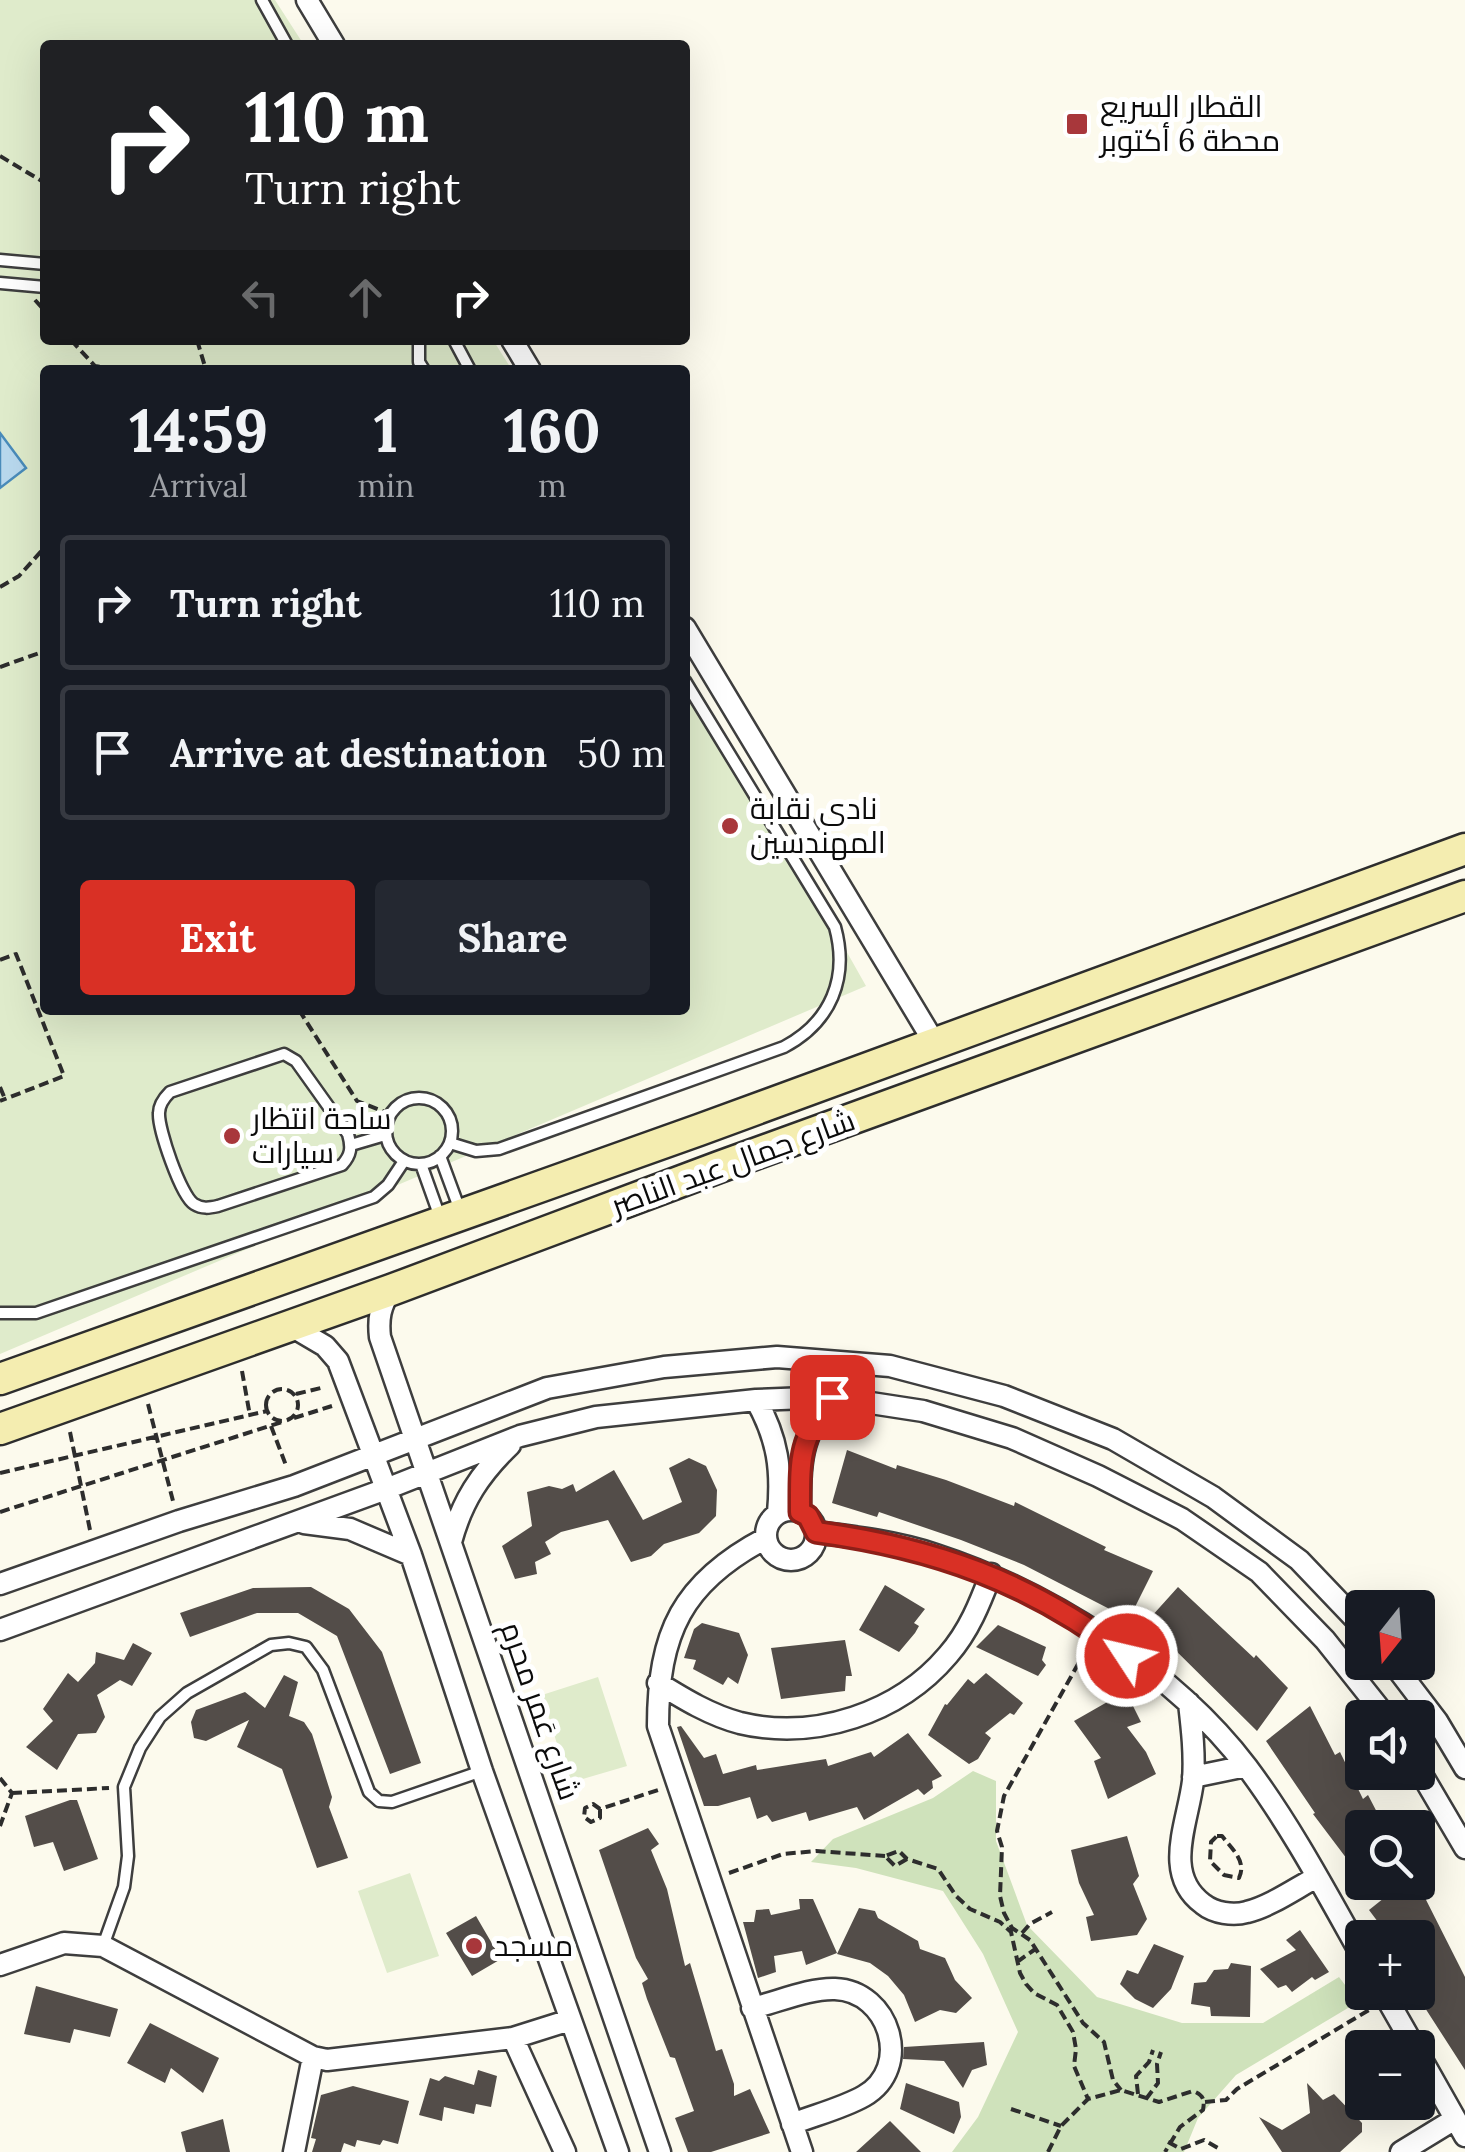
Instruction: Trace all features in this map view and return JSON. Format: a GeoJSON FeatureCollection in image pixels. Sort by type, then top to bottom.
{"type":"FeatureCollection","features":[{"type":"Feature","properties":{"kind":"main road","name":"شارع جمال عبد الناصر"},"geometry":{"type":"LineString","coordinates":[[0,1379],[699,1130],[1465,849]]}},
{"type":"Feature","properties":{"kind":"main road","name":"شارع جمال عبد الناصر"},"geometry":{"type":"LineString","coordinates":[[0,1429],[237,1346],[719,1166],[1465,896]]}},
{"type":"Feature","properties":{"kind":"main road"},"geometry":{"type":"LineString","coordinates":[[699,1130],[715,1142],[719,1166]]}},
{"type":"Feature","properties":{"kind":"street"},"geometry":{"type":"LineString","coordinates":[[307,0],[331,40]]}},
{"type":"Feature","properties":{"kind":"street"},"geometry":{"type":"LineString","coordinates":[[690,636],[934,1042]]}},
{"type":"Feature","properties":{"kind":"street","name":"شارع عَمر محرم"},"geometry":{"type":"LineString","coordinates":[[390,1290],[378,1320],[380,1338],[660,2152]]}},
{"type":"Feature","properties":{"kind":"street"},"geometry":{"type":"LineString","coordinates":[[291,1326],[325,1346],[338,1361],[411,1555],[482,1771],[618,2152]]}},
{"type":"Feature","properties":{"kind":"street"},"geometry":{"type":"LineString","coordinates":[[0,1584],[179,1521],[294,1486],[546,1388],[664,1367],[777,1357],[890,1366],[1004,1396],[1112,1439],[1213,1496],[1299,1560],[1345,1608]]}},
{"type":"Feature","properties":{"kind":"street"},"geometry":{"type":"LineString","coordinates":[[800,1512],[803,1446],[813,1421],[832,1397]]}},
{"type":"Feature","properties":{"kind":"street"},"geometry":{"type":"LineString","coordinates":[[0,1630],[520,1436],[596,1417],[756,1400],[832,1397],[923,1411],[1012,1438],[1182,1519],[1259,1572],[1326,1640],[1373,1700]]}},
{"type":"Feature","properties":{"kind":"street"},"geometry":{"type":"LineString","coordinates":[[756,1400],[770,1425],[781,1476],[778,1514],[766,1529],[766,1538],[775,1555],[794,1560],[811,1550],[816,1532],[808,1516],[800,1512],[778,1514]]}},
{"type":"Feature","properties":{"kind":"street"},"geometry":{"type":"LineString","coordinates":[[451,1544],[459,1512],[474,1484],[520,1436]]}},
{"type":"Feature","properties":{"kind":"street"},"geometry":{"type":"LineString","coordinates":[[292,1523],[350,1529],[411,1555]]}},
{"type":"Feature","properties":{"kind":"street"},"geometry":{"type":"LineString","coordinates":[[816,1532],[932,1553],[991,1574],[1096,1632],[1190,1703],[1246,1766],[1345,1927]]}},
{"type":"Feature","properties":{"kind":"street"},"geometry":{"type":"LineString","coordinates":[[766,1538],[733,1555],[705,1579],[682,1609],[666,1642],[658,1682],[658,1726],[802,2152]]}},
{"type":"Feature","properties":{"kind":"street"},"geometry":{"type":"LineString","coordinates":[[658,1682],[697,1707],[741,1723],[786,1728],[832,1724],[876,1710],[915,1686],[948,1655],[974,1617],[991,1574]]}},
{"type":"Feature","properties":{"kind":"street"},"geometry":{"type":"LineString","coordinates":[[1406,1680],[1437,1721],[1465,1768]]}},
{"type":"Feature","properties":{"kind":"street"},"geometry":{"type":"LineString","coordinates":[[1190,1703],[1193,1777],[1179,1854],[1181,1875],[1190,1893],[1206,1907],[1226,1914],[1247,1912],[1317,1878]]}},
{"type":"Feature","properties":{"kind":"street"},"geometry":{"type":"LineString","coordinates":[[1193,1777],[1246,1766]]}},
{"type":"Feature","properties":{"kind":"street"},"geometry":{"type":"LineString","coordinates":[[1431,1790],[1465,1848]]}},
{"type":"Feature","properties":{"kind":"street"},"geometry":{"type":"LineString","coordinates":[[0,1965],[64,1944],[103,1946],[313,2057],[342,2060],[513,2038],[570,2020]]}},
{"type":"Feature","properties":{"kind":"street"},"geometry":{"type":"LineString","coordinates":[[752,2008],[835,1989],[853,1992],[869,2001],[890,2031],[892,2049],[879,2083],[866,2095],[792,2124]]}},
{"type":"Feature","properties":{"kind":"street"},"geometry":{"type":"LineString","coordinates":[[513,2038],[564,2152]]}},
{"type":"Feature","properties":{"kind":"street"},"geometry":{"type":"LineString","coordinates":[[294,2152],[313,2057]]}},
{"type":"Feature","properties":{"kind":"street"},"geometry":{"type":"LineString","coordinates":[[1401,2152],[1460,2127],[1435,2083]]}},
{"type":"Feature","properties":{"kind":"lane"},"geometry":{"type":"LineString","coordinates":[[262,0],[284,40]]}},
{"type":"Feature","properties":{"kind":"lane"},"geometry":{"type":"LineString","coordinates":[[0,260],[40,264]]}},
{"type":"Feature","properties":{"kind":"lane"},"geometry":{"type":"LineString","coordinates":[[0,283],[40,287]]}},
{"type":"Feature","properties":{"kind":"lane"},"geometry":{"type":"LineString","coordinates":[[450,1144],[476,1151],[499,1149],[784,1047],[814,1027],[834,998],[841,962],[835,927],[690,689]]}},
{"type":"Feature","properties":{"kind":"lane"},"geometry":{"type":"LineString","coordinates":[[284,1054],[296,1061],[348,1134],[351,1145],[350,1156],[342,1166],[218,1206],[200,1207],[192,1204],[182,1190],[158,1116],[159,1108],[170,1092],[284,1054]]}},
{"type":"Feature","properties":{"kind":"lane"},"geometry":{"type":"LineString","coordinates":[[428,1098],[438,1104],[451,1122],[450,1144],[440,1156],[421,1164],[404,1161],[388,1146],[385,1135],[390,1114],[406,1100],[428,1098]]}},
{"type":"Feature","properties":{"kind":"lane"},"geometry":{"type":"LineString","coordinates":[[351,1145],[385,1135]]}},
{"type":"Feature","properties":{"kind":"lane"},"geometry":{"type":"LineString","coordinates":[[440,1156],[451,1218]]}},
{"type":"Feature","properties":{"kind":"lane"},"geometry":{"type":"LineString","coordinates":[[0,1312],[36,1313],[374,1197],[388,1185],[404,1161]]}},
{"type":"Feature","properties":{"kind":"lane"},"geometry":{"type":"LineString","coordinates":[[421,1164],[451,1218]]}},
{"type":"Feature","properties":{"kind":"lane"},"geometry":{"type":"LineString","coordinates":[[103,1946],[124,1886],[128,1856],[124,1788],[140,1748],[160,1717],[187,1693],[271,1646],[289,1643],[306,1647],[322,1670],[373,1798],[392,1802],[482,1771]]}},
{"type":"Feature","properties":{"kind":"path"},"geometry":{"type":"LineString","coordinates":[[0,156],[40,180]]}},
{"type":"Feature","properties":{"kind":"path"},"geometry":{"type":"LineString","coordinates":[[76,345],[94,365]]}},
{"type":"Feature","properties":{"kind":"path"},"geometry":{"type":"LineString","coordinates":[[0,587],[19,576],[40,553]]}},
{"type":"Feature","properties":{"kind":"path"},"geometry":{"type":"LineString","coordinates":[[0,667],[40,653]]}},
{"type":"Feature","properties":{"kind":"path"},"geometry":{"type":"LineString","coordinates":[[0,960],[16,954],[64,1076],[2,1100],[0,1088]]}},
{"type":"Feature","properties":{"kind":"path"},"geometry":{"type":"LineString","coordinates":[[302,1015],[357,1100],[390,1114]]}},
{"type":"Feature","properties":{"kind":"path"},"geometry":{"type":"LineString","coordinates":[[237,1346],[250,1416]]}},
{"type":"Feature","properties":{"kind":"path"},"geometry":{"type":"LineString","coordinates":[[142,1380],[179,1521]]}},
{"type":"Feature","properties":{"kind":"path"},"geometry":{"type":"LineString","coordinates":[[282,1422],[270,1417],[267,1411],[270,1393],[282,1388],[296,1394],[348,1391]]}},
{"type":"Feature","properties":{"kind":"path"},"geometry":{"type":"LineString","coordinates":[[0,1512],[271,1426],[348,1391]]}},
{"type":"Feature","properties":{"kind":"path"},"geometry":{"type":"LineString","coordinates":[[294,1418],[299,1406],[296,1394]]}},
{"type":"Feature","properties":{"kind":"path"},"geometry":{"type":"LineString","coordinates":[[65,1407],[95,1551]]}},
{"type":"Feature","properties":{"kind":"path"},"geometry":{"type":"LineString","coordinates":[[0,1474],[267,1411]]}},
{"type":"Feature","properties":{"kind":"path"},"geometry":{"type":"LineString","coordinates":[[271,1426],[294,1486]]}},
{"type":"Feature","properties":{"kind":"path"},"geometry":{"type":"LineString","coordinates":[[1096,1632],[1004,1796],[996,1831],[1003,1863],[1000,1896],[1012,1928],[1022,1933],[1083,2023],[1104,2042],[1109,2068],[1121,2090]]}},
{"type":"Feature","properties":{"kind":"path"},"geometry":{"type":"LineString","coordinates":[[0,1778],[12,1793]]}},
{"type":"Feature","properties":{"kind":"path"},"geometry":{"type":"LineString","coordinates":[[600,1809],[676,1784]]}},
{"type":"Feature","properties":{"kind":"path"},"geometry":{"type":"LineString","coordinates":[[12,1793],[124,1788]]}},
{"type":"Feature","properties":{"kind":"path"},"geometry":{"type":"LineString","coordinates":[[0,1826],[12,1793]]}},
{"type":"Feature","properties":{"kind":"path"},"geometry":{"type":"LineString","coordinates":[[1222,1836],[1240,1860],[1239,1878],[1229,1878],[1214,1867],[1210,1848],[1213,1838],[1222,1836]]}},
{"type":"Feature","properties":{"kind":"path"},"geometry":{"type":"LineString","coordinates":[[708,1880],[783,1854],[816,1850],[885,1856],[895,1850],[908,1859],[938,1868],[956,1896],[970,1909],[1000,1922],[1010,1932],[1026,1984],[1057,2005],[1066,2018],[1076,2049],[1074,2066],[1088,2098]]}},
{"type":"Feature","properties":{"kind":"path"},"geometry":{"type":"LineString","coordinates":[[885,1856],[895,1866],[908,1859]]}},
{"type":"Feature","properties":{"kind":"path"},"geometry":{"type":"LineString","coordinates":[[1022,1933],[1052,1912]]}},
{"type":"Feature","properties":{"kind":"path"},"geometry":{"type":"LineString","coordinates":[[1017,1962],[1035,1950]]}},
{"type":"Feature","properties":{"kind":"path"},"geometry":{"type":"LineString","coordinates":[[1205,2102],[1226,2100],[1363,2010]]}},
{"type":"Feature","properties":{"kind":"path"},"geometry":{"type":"LineString","coordinates":[[1138,2094],[1136,2076],[1153,2050]]}},
{"type":"Feature","properties":{"kind":"path"},"geometry":{"type":"LineString","coordinates":[[1146,2098],[1158,2084],[1161,2052]]}},
{"type":"Feature","properties":{"kind":"path"},"geometry":{"type":"LineString","coordinates":[[1048,2152],[1060,2126],[1088,2098],[1121,2090],[1159,2102],[1193,2091],[1201,2094],[1203,2110],[1180,2126],[1164,2152]]}},
{"type":"Feature","properties":{"kind":"path"},"geometry":{"type":"LineString","coordinates":[[1011,2110],[1060,2126]]}},
{"type":"Feature","properties":{"kind":"path"},"geometry":{"type":"LineString","coordinates":[[1168,2142],[1181,2149],[1204,2140],[1218,2148]]}},
{"type":"Feature","properties":{"kind":"green space","name":"نادى نقابة المهندسين"},"geometry":{"type":"Polygon","coordinates":[[[0,0],[275,0],[301,40],[40,40],[40,345],[496,345],[509,365],[40,365],[40,1015],[690,1015],[690,674],[866,986],[0,1354],[0,0]]]}},
{"type":"Feature","properties":{"kind":"green space"},"geometry":{"type":"Polygon","coordinates":[[[598,1677],[627,1766],[569,1783],[542,1695],[598,1677]]]}},
{"type":"Feature","properties":{"kind":"green space"},"geometry":{"type":"Polygon","coordinates":[[[973,1771],[996,1781],[996,1841],[1027,1925],[1097,1997],[1182,2023],[1263,2023],[1339,1977],[1345,1985],[1345,2010],[1236,2075],[1198,2118],[1184,2152],[952,2152],[978,2117],[1018,2032],[983,1954],[943,1891],[856,1868],[811,1862],[833,1839],[933,1798],[973,1771]]]}},
{"type":"Feature","properties":{"kind":"green space"},"geometry":{"type":"Polygon","coordinates":[[[410,1873],[439,1956],[387,1973],[358,1891],[410,1873]]]}},
{"type":"Feature","properties":{"kind":"water"},"geometry":{"type":"Polygon","coordinates":[[[0,433],[26,468],[0,488],[0,433]]]}},
{"type":"Feature","properties":{"kind":"building"},"geometry":{"type":"Polygon","coordinates":[[[847,1450],[896,1469],[897,1465],[946,1480],[1014,1506],[1015,1502],[1106,1547],[1104,1550],[1153,1571],[1129,1619],[1024,1565],[961,1540],[879,1512],[877,1517],[832,1503],[847,1450]]]}},
{"type":"Feature","properties":{"kind":"building"},"geometry":{"type":"Polygon","coordinates":[[[689,1458],[706,1466],[717,1490],[716,1516],[699,1533],[664,1544],[651,1556],[631,1562],[608,1520],[561,1532],[545,1542],[551,1554],[535,1562],[537,1574],[515,1579],[502,1546],[532,1526],[527,1492],[549,1486],[562,1489],[573,1484],[576,1492],[614,1470],[643,1520],[682,1502],[669,1468],[689,1458]]]}},
{"type":"Feature","properties":{"kind":"building"},"geometry":{"type":"Polygon","coordinates":[[[885,1585],[925,1609],[914,1623],[919,1626],[915,1633],[899,1652],[859,1630],[885,1585]]]}},
{"type":"Feature","properties":{"kind":"building"},"geometry":{"type":"Polygon","coordinates":[[[311,1587],[349,1609],[382,1652],[421,1763],[390,1774],[337,1636],[298,1613],[257,1613],[190,1637],[180,1613],[253,1588],[311,1587]]]}},
{"type":"Feature","properties":{"kind":"building"},"geometry":{"type":"Polygon","coordinates":[[[1178,1587],[1288,1688],[1257,1731],[1161,1636],[1142,1627],[1178,1587]]]}},
{"type":"Feature","properties":{"kind":"building"},"geometry":{"type":"Polygon","coordinates":[[[702,1623],[739,1633],[748,1655],[738,1684],[728,1677],[723,1685],[693,1669],[696,1660],[684,1658],[694,1629],[702,1623]]]}},
{"type":"Feature","properties":{"kind":"building"},"geometry":{"type":"Polygon","coordinates":[[[998,1625],[1046,1647],[1042,1660],[1046,1665],[1038,1676],[976,1647],[998,1625]]]}},
{"type":"Feature","properties":{"kind":"building"},"geometry":{"type":"Polygon","coordinates":[[[845,1640],[852,1676],[846,1676],[845,1691],[781,1699],[771,1648],[845,1640]]]}},
{"type":"Feature","properties":{"kind":"building"},"geometry":{"type":"Polygon","coordinates":[[[133,1643],[152,1653],[132,1686],[120,1680],[97,1695],[105,1717],[96,1733],[78,1734],[57,1770],[26,1747],[53,1721],[43,1709],[68,1673],[78,1682],[95,1663],[96,1652],[124,1660],[133,1643]]]}},
{"type":"Feature","properties":{"kind":"building"},"geometry":{"type":"Polygon","coordinates":[[[986,1673],[1023,1703],[1014,1715],[1010,1713],[985,1733],[991,1738],[978,1759],[969,1764],[928,1735],[945,1704],[968,1679],[974,1684],[986,1673]]]}},
{"type":"Feature","properties":{"kind":"building"},"geometry":{"type":"Polygon","coordinates":[[[284,1675],[298,1682],[289,1716],[304,1722],[312,1734],[332,1797],[329,1807],[348,1858],[317,1868],[282,1769],[237,1747],[249,1720],[206,1741],[194,1738],[191,1722],[196,1710],[245,1692],[265,1708],[284,1675]]]}},
{"type":"Feature","properties":{"kind":"building"},"geometry":{"type":"Polygon","coordinates":[[[1116,1697],[1129,1698],[1141,1722],[1127,1727],[1146,1752],[1156,1774],[1108,1799],[1094,1761],[1101,1758],[1074,1721],[1116,1697]]]}},
{"type":"Feature","properties":{"kind":"building"},"geometry":{"type":"Polygon","coordinates":[[[1310,1706],[1335,1755],[1340,1752],[1345,1762],[1345,1790],[1359,1790],[1363,1799],[1368,1795],[1376,1810],[1345,1810],[1345,1856],[1313,1814],[1266,1741],[1310,1706]]]}},
{"type":"Feature","properties":{"kind":"building"},"geometry":{"type":"Polygon","coordinates":[[[681,1726],[704,1758],[716,1754],[723,1774],[756,1765],[757,1770],[826,1759],[828,1766],[871,1752],[874,1757],[908,1733],[942,1776],[932,1781],[933,1788],[924,1795],[918,1789],[864,1820],[857,1807],[809,1821],[806,1812],[772,1822],[767,1815],[757,1819],[750,1797],[704,1806],[677,1727],[681,1726]]]}},
{"type":"Feature","properties":{"kind":"building"},"geometry":{"type":"Polygon","coordinates":[[[77,1800],[98,1859],[64,1871],[53,1842],[34,1847],[25,1816],[77,1800]]]}},
{"type":"Feature","properties":{"kind":"building"},"geometry":{"type":"Polygon","coordinates":[[[648,1828],[659,1844],[651,1850],[667,1889],[685,1966],[690,1963],[716,2051],[722,2049],[734,2084],[734,2096],[750,2089],[770,2133],[711,2152],[688,2152],[675,2118],[694,2111],[647,1999],[642,1983],[648,1979],[636,1958],[599,1850],[648,1828]]]}},
{"type":"Feature","properties":{"kind":"building"},"geometry":{"type":"Polygon","coordinates":[[[1127,1836],[1139,1876],[1133,1884],[1147,1919],[1137,1935],[1091,1941],[1086,1917],[1094,1915],[1079,1883],[1071,1850],[1127,1836]]]}},
{"type":"Feature","properties":{"kind":"building"},"geometry":{"type":"Polygon","coordinates":[[[799,1899],[813,1899],[837,1953],[806,1965],[802,1951],[774,1956],[776,1972],[758,1978],[743,1922],[754,1922],[756,1910],[769,1909],[771,1915],[800,1909],[799,1899]]]}},
{"type":"Feature","properties":{"kind":"building"},"geometry":{"type":"Polygon","coordinates":[[[1382,1900],[1426,1900],[1465,1977],[1465,2070],[1426,2010],[1435,2010],[1435,1920],[1376,1920],[1369,1910],[1382,1900]]]}},
{"type":"Feature","properties":{"kind":"building"},"geometry":{"type":"Polygon","coordinates":[[[859,1908],[875,1911],[878,1918],[918,1941],[920,1949],[945,1958],[955,1980],[972,1998],[956,2013],[940,2010],[915,2022],[904,1995],[888,1976],[870,1963],[837,1954],[859,1908]]]}},
{"type":"Feature","properties":{"kind":"building","name":"مسجد"},"geometry":{"type":"Polygon","coordinates":[[[476,1916],[501,1959],[472,1976],[446,1933],[476,1916]]]}},
{"type":"Feature","properties":{"kind":"building"},"geometry":{"type":"Polygon","coordinates":[[[1300,1930],[1329,1972],[1315,1980],[1312,1977],[1292,1992],[1286,1985],[1278,1988],[1260,1969],[1296,1950],[1286,1940],[1300,1930]]]}},
{"type":"Feature","properties":{"kind":"building"},"geometry":{"type":"Polygon","coordinates":[[[1154,1944],[1184,1956],[1171,1989],[1153,2008],[1135,1999],[1120,1984],[1127,1970],[1138,1974],[1154,1944]]]}},
{"type":"Feature","properties":{"kind":"building"},"geometry":{"type":"Polygon","coordinates":[[[1231,1963],[1251,1966],[1250,2017],[1211,2016],[1210,2007],[1191,2004],[1194,1983],[1206,1982],[1214,1970],[1228,1969],[1231,1963]]]}},
{"type":"Feature","properties":{"kind":"building"},"geometry":{"type":"Polygon","coordinates":[[[36,1986],[118,2009],[110,2037],[74,2029],[70,2043],[24,2034],[36,1986]]]}},
{"type":"Feature","properties":{"kind":"building"},"geometry":{"type":"Polygon","coordinates":[[[150,2023],[219,2058],[203,2093],[171,2068],[165,2083],[127,2063],[150,2023]]]}},
{"type":"Feature","properties":{"kind":"building"},"geometry":{"type":"Polygon","coordinates":[[[984,2042],[987,2065],[972,2070],[963,2088],[944,2061],[903,2059],[904,2047],[984,2042]]]}},
{"type":"Feature","properties":{"kind":"building"},"geometry":{"type":"Polygon","coordinates":[[[478,2070],[497,2076],[491,2107],[476,2104],[474,2114],[444,2107],[442,2121],[419,2115],[430,2078],[439,2081],[445,2076],[474,2085],[478,2070]]]}},
{"type":"Feature","properties":{"kind":"building"},"geometry":{"type":"Polygon","coordinates":[[[906,2083],[959,2102],[961,2117],[954,2134],[900,2109],[906,2083]]]}},
{"type":"Feature","properties":{"kind":"building"},"geometry":{"type":"Polygon","coordinates":[[[1307,2083],[1323,2100],[1334,2094],[1345,2105],[1345,2120],[1359,2120],[1362,2132],[1340,2152],[1282,2152],[1259,2117],[1282,2130],[1310,2113],[1307,2083]]]}},
{"type":"Feature","properties":{"kind":"building"},"geometry":{"type":"Polygon","coordinates":[[[353,2086],[409,2101],[398,2144],[357,2140],[355,2147],[344,2143],[341,2152],[312,2152],[316,2139],[311,2138],[321,2095],[353,2086]]]}},
{"type":"Feature","properties":{"kind":"building"},"geometry":{"type":"Polygon","coordinates":[[[223,2119],[230,2152],[186,2152],[181,2132],[223,2119]]]}},
{"type":"Feature","properties":{"kind":"building"},"geometry":{"type":"Polygon","coordinates":[[[890,2121],[921,2152],[856,2152],[890,2121]]]}},
{"type":"Feature","properties":{"kind":"place","name":"القطار السريع محطة 6 أكتوبر"},"geometry":{"type":"Point","coordinates":[1077,124]}},
{"type":"Feature","properties":{"kind":"place","name":"نادى نقابة المهندسين"},"geometry":{"type":"Point","coordinates":[730,826]}},
{"type":"Feature","properties":{"kind":"place","name":"ساحة انتظار سيارات"},"geometry":{"type":"Point","coordinates":[232,1136]}},
{"type":"Feature","properties":{"kind":"place","name":"مسجد"},"geometry":{"type":"Point","coordinates":[474,1946]}},
{"type":"Feature","properties":{"kind":"route"},"geometry":{"type":"LineString","coordinates":[[832,1397],[813,1421],[803,1446],[800,1512],[808,1516],[816,1532],[932,1553],[991,1574],[1096,1632],[1127,1656]]}}]}
